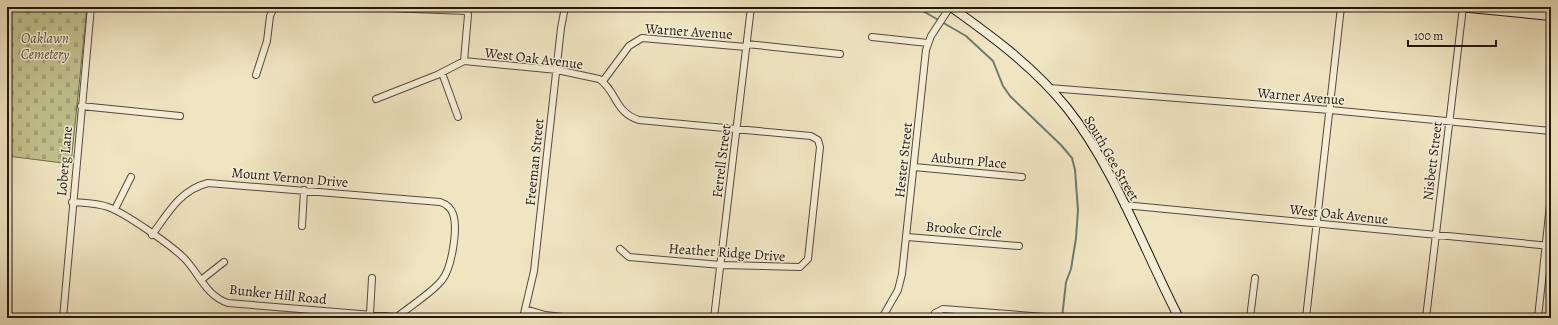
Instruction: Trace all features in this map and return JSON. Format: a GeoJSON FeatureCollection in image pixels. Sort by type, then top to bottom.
{"type":"FeatureCollection","features":[{"type":"Feature","properties":{"kind":"main road","name":"South Gee Street"},"geometry":{"type":"LineString","coordinates":[[950,7],[996,39],[1024,62],[1067,108],[1094,148],[1124,205],[1179,318]]}},
{"type":"Feature","properties":{"kind":"main road"},"geometry":{"type":"LineString","coordinates":[[1459,7],[1551,16]]}},
{"type":"Feature","properties":{"kind":"street","name":"Loberg Lane"},"geometry":{"type":"LineString","coordinates":[[63,318],[72,202],[91,7]]}},
{"type":"Feature","properties":{"kind":"street"},"geometry":{"type":"LineString","coordinates":[[256,75],[266,42],[270,16],[274,7]]}},
{"type":"Feature","properties":{"kind":"street"},"geometry":{"type":"LineString","coordinates":[[360,7],[466,11],[468,15],[464,61]]}},
{"type":"Feature","properties":{"kind":"street","name":"Freeman Street"},"geometry":{"type":"LineString","coordinates":[[523,318],[534,271],[561,28],[565,7]]}},
{"type":"Feature","properties":{"kind":"street","name":"Ferrell Street"},"geometry":{"type":"LineString","coordinates":[[714,318],[751,7]]}},
{"type":"Feature","properties":{"kind":"street","name":"Hester Street"},"geometry":{"type":"LineString","coordinates":[[882,318],[898,290],[907,237],[928,43],[934,30],[950,7]]}},
{"type":"Feature","properties":{"kind":"street"},"geometry":{"type":"LineString","coordinates":[[1306,318],[1341,7]]}},
{"type":"Feature","properties":{"kind":"street","name":"Nisbett Street"},"geometry":{"type":"LineString","coordinates":[[1426,318],[1462,7]]}},
{"type":"Feature","properties":{"kind":"street"},"geometry":{"type":"LineString","coordinates":[[872,37],[928,43]]}},
{"type":"Feature","properties":{"kind":"street","name":"Warner Avenue"},"geometry":{"type":"LineString","coordinates":[[602,81],[629,46],[642,38],[747,45],[840,54]]}},
{"type":"Feature","properties":{"kind":"street","name":"West Oak Avenue"},"geometry":{"type":"LineString","coordinates":[[376,99],[442,73],[464,61],[557,70],[602,81]]}},
{"type":"Feature","properties":{"kind":"street"},"geometry":{"type":"LineString","coordinates":[[442,73],[458,117]]}},
{"type":"Feature","properties":{"kind":"street"},"geometry":{"type":"LineString","coordinates":[[602,81],[619,107],[632,118],[652,122],[737,129]]}},
{"type":"Feature","properties":{"kind":"street","name":"Warner Avenue"},"geometry":{"type":"LineString","coordinates":[[1049,88],[1330,110],[1551,131]]}},
{"type":"Feature","properties":{"kind":"street"},"geometry":{"type":"LineString","coordinates":[[81,106],[180,116]]}},
{"type":"Feature","properties":{"kind":"street","name":"Heather Ridge Drive"},"geometry":{"type":"LineString","coordinates":[[620,249],[629,257],[721,265],[758,265],[794,268],[800,267],[807,260],[820,147],[818,140],[811,136],[737,129]]}},
{"type":"Feature","properties":{"kind":"street","name":"Auburn Place"},"geometry":{"type":"LineString","coordinates":[[914,167],[1022,177]]}},
{"type":"Feature","properties":{"kind":"street"},"geometry":{"type":"LineString","coordinates":[[114,209],[131,177]]}},
{"type":"Feature","properties":{"kind":"street","name":"Mount Vernon Drive"},"geometry":{"type":"LineString","coordinates":[[152,235],[177,200],[183,194],[198,185],[216,183],[436,201],[447,206],[453,214],[455,222],[451,262],[442,281],[397,317]]}},
{"type":"Feature","properties":{"kind":"street"},"geometry":{"type":"LineString","coordinates":[[302,226],[304,190]]}},
{"type":"Feature","properties":{"kind":"street"},"geometry":{"type":"LineString","coordinates":[[1538,318],[1548,246],[1551,195]]}},
{"type":"Feature","properties":{"kind":"street","name":"Bunker Hill Road"},"geometry":{"type":"LineString","coordinates":[[72,202],[102,205],[114,209],[178,253],[213,296],[228,302],[397,317]]}},
{"type":"Feature","properties":{"kind":"street","name":"West Oak Avenue"},"geometry":{"type":"LineString","coordinates":[[1124,205],[1548,246]]}},
{"type":"Feature","properties":{"kind":"street","name":"Brooke Circle"},"geometry":{"type":"LineString","coordinates":[[907,237],[1019,246]]}},
{"type":"Feature","properties":{"kind":"street"},"geometry":{"type":"LineString","coordinates":[[201,280],[224,262]]}},
{"type":"Feature","properties":{"kind":"street"},"geometry":{"type":"LineString","coordinates":[[370,314],[372,278]]}},
{"type":"Feature","properties":{"kind":"street"},"geometry":{"type":"LineString","coordinates":[[1250,318],[1255,278]]}},
{"type":"Feature","properties":{"kind":"street"},"geometry":{"type":"LineString","coordinates":[[526,309],[545,315],[571,318]]}},
{"type":"Feature","properties":{"kind":"street"},"geometry":{"type":"LineString","coordinates":[[935,313],[943,309],[1003,316],[1045,317]]}},
{"type":"Feature","properties":{"kind":"green space","name":"Oaklawn Cemetery"},"geometry":{"type":"Polygon","coordinates":[[[7,7],[87,7],[71,164],[7,156],[7,7]]]}},
{"type":"Feature","properties":{"kind":"waterway"},"geometry":{"type":"LineString","coordinates":[[916,7],[966,36],[993,61],[1003,86],[1010,96],[1061,145],[1072,158],[1075,170],[1078,210],[1076,238],[1071,269],[1066,282],[1062,318]]}}]}
